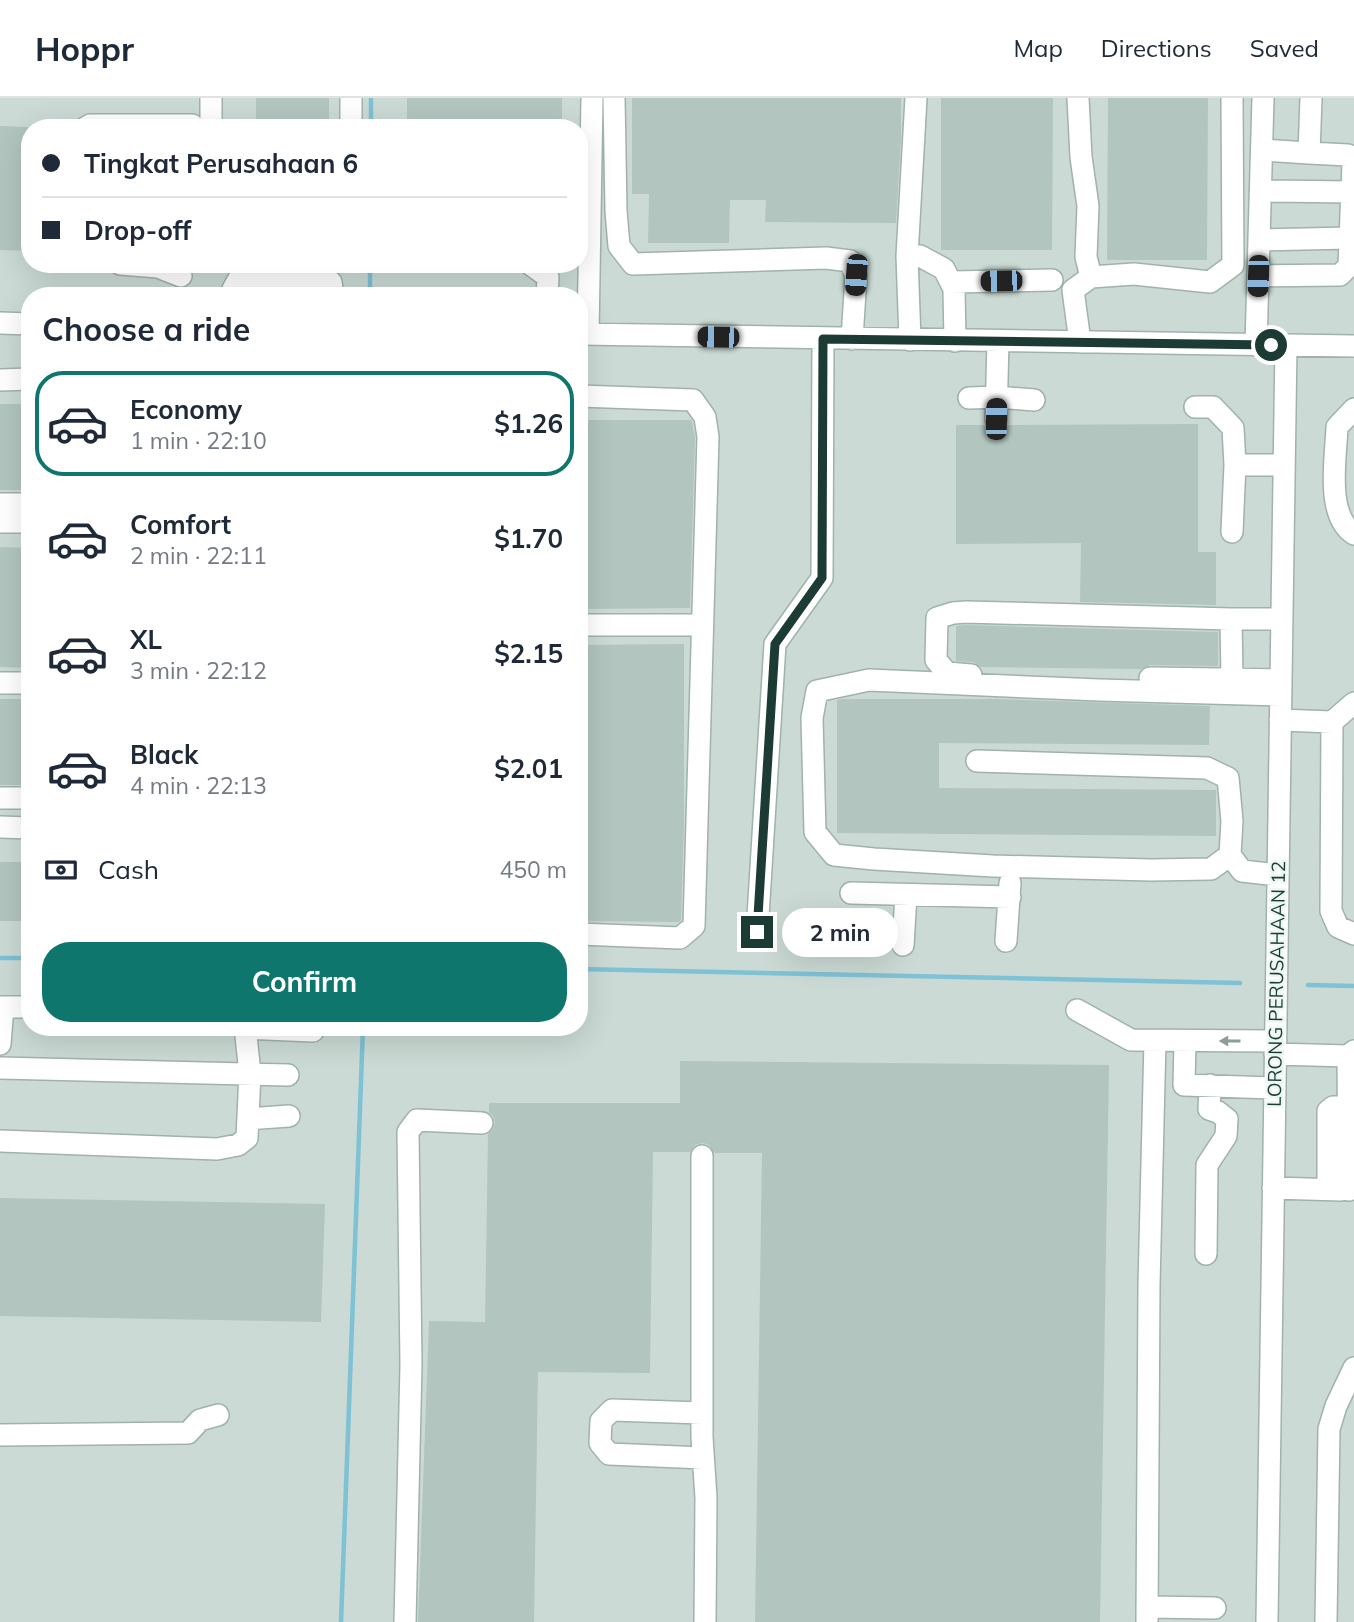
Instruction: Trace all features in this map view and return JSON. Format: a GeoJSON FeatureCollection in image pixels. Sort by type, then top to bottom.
{"type":"FeatureCollection","features":[{"type":"Feature","properties":{"kind":"street"},"geometry":{"type":"LineString","coordinates":[[211,98],[211,119]]}},
{"type":"Feature","properties":{"kind":"street"},"geometry":{"type":"LineString","coordinates":[[351,98],[351,119]]}},
{"type":"Feature","properties":{"kind":"street"},"geometry":{"type":"LineString","coordinates":[[588,216],[592,98]]}},
{"type":"Feature","properties":{"kind":"street"},"geometry":{"type":"LineString","coordinates":[[614,98],[619,246],[633,264],[826,258],[850,261],[856,275],[852,339]]}},
{"type":"Feature","properties":{"kind":"street"},"geometry":{"type":"LineString","coordinates":[[910,340],[907,257],[916,98]]}},
{"type":"Feature","properties":{"kind":"street"},"geometry":{"type":"LineString","coordinates":[[1078,98],[1081,157],[1088,206],[1086,257],[1091,277]]}},
{"type":"Feature","properties":{"kind":"street"},"geometry":{"type":"LineString","coordinates":[[1080,342],[1073,290],[1091,277],[1134,274],[1210,282],[1233,265],[1232,98]]}},
{"type":"Feature","properties":{"kind":"street"},"geometry":{"type":"LineString","coordinates":[[1256,345],[1263,98]]}},
{"type":"Feature","properties":{"kind":"street"},"geometry":{"type":"LineString","coordinates":[[1309,153],[1311,98]]}},
{"type":"Feature","properties":{"kind":"street"},"geometry":{"type":"LineString","coordinates":[[1258,276],[1340,275],[1349,266],[1353,163],[1348,155],[1262,150]]}},
{"type":"Feature","properties":{"kind":"street"},"geometry":{"type":"LineString","coordinates":[[1261,191],[1352,192]]}},
{"type":"Feature","properties":{"kind":"street"},"geometry":{"type":"LineString","coordinates":[[1259,240],[1350,238]]}},
{"type":"Feature","properties":{"kind":"street"},"geometry":{"type":"LineString","coordinates":[[907,257],[919,256],[944,269],[954,289],[955,341]]}},
{"type":"Feature","properties":{"kind":"street"},"geometry":{"type":"LineString","coordinates":[[234,287],[237,280],[332,281]]}},
{"type":"Feature","properties":{"kind":"street"},"geometry":{"type":"LineString","coordinates":[[951,282],[1052,280]]}},
{"type":"Feature","properties":{"kind":"street"},"geometry":{"type":"LineString","coordinates":[[0,323],[21,324]]}},
{"type":"Feature","properties":{"kind":"street"},"geometry":{"type":"LineString","coordinates":[[588,334],[1354,346]]}},
{"type":"Feature","properties":{"kind":"street"},"geometry":{"type":"LineString","coordinates":[[757,932],[775,644],[822,578],[823,339]]}},
{"type":"Feature","properties":{"kind":"street"},"geometry":{"type":"LineString","coordinates":[[996,408],[998,341]]}},
{"type":"Feature","properties":{"kind":"street","name":"LORONG PERUSAHAAN 12"},"geometry":{"type":"LineString","coordinates":[[1267,1622],[1286,345]]}},
{"type":"Feature","properties":{"kind":"street"},"geometry":{"type":"LineString","coordinates":[[0,380],[21,379]]}},
{"type":"Feature","properties":{"kind":"street"},"geometry":{"type":"LineString","coordinates":[[588,396],[693,400],[705,417],[708,437],[694,926],[680,938],[588,934]]}},
{"type":"Feature","properties":{"kind":"street"},"geometry":{"type":"LineString","coordinates":[[970,398],[996,408],[1034,400]]}},
{"type":"Feature","properties":{"kind":"street"},"geometry":{"type":"LineString","coordinates":[[1195,407],[1213,407],[1233,428],[1236,465],[1231,532]]}},
{"type":"Feature","properties":{"kind":"street"},"geometry":{"type":"LineString","coordinates":[[1354,409],[1337,427],[1334,498],[1346,528],[1354,534]]}},
{"type":"Feature","properties":{"kind":"street"},"geometry":{"type":"LineString","coordinates":[[1236,465],[1284,465]]}},
{"type":"Feature","properties":{"kind":"street"},"geometry":{"type":"LineString","coordinates":[[0,504],[21,504]]}},
{"type":"Feature","properties":{"kind":"street"},"geometry":{"type":"LineString","coordinates":[[0,522],[21,522]]}},
{"type":"Feature","properties":{"kind":"street"},"geometry":{"type":"LineString","coordinates":[[1281,687],[1232,679],[966,675],[947,673],[936,660],[937,618],[953,613],[1282,619]]}},
{"type":"Feature","properties":{"kind":"street"},"geometry":{"type":"LineString","coordinates":[[1231,619],[1232,679]]}},
{"type":"Feature","properties":{"kind":"street"},"geometry":{"type":"LineString","coordinates":[[588,625],[702,625]]}},
{"type":"Feature","properties":{"kind":"street"},"geometry":{"type":"LineString","coordinates":[[1230,855],[1211,869],[1152,870],[1010,866],[834,855],[815,832],[812,718],[817,691],[869,680],[1099,690],[1281,687]]}},
{"type":"Feature","properties":{"kind":"street"},"geometry":{"type":"LineString","coordinates":[[0,682],[21,683]]}},
{"type":"Feature","properties":{"kind":"street"},"geometry":{"type":"LineString","coordinates":[[1280,720],[1332,722],[1354,703]]}},
{"type":"Feature","properties":{"kind":"street"},"geometry":{"type":"LineString","coordinates":[[1332,722],[1331,911],[1338,927],[1354,934]]}},
{"type":"Feature","properties":{"kind":"street"},"geometry":{"type":"LineString","coordinates":[[977,761],[1207,768],[1228,778],[1232,821],[1230,855],[1242,871],[1278,875]]}},
{"type":"Feature","properties":{"kind":"street"},"geometry":{"type":"LineString","coordinates":[[0,798],[21,799]]}},
{"type":"Feature","properties":{"kind":"street"},"geometry":{"type":"LineString","coordinates":[[0,827],[21,828]]}},
{"type":"Feature","properties":{"kind":"street"},"geometry":{"type":"LineString","coordinates":[[1006,941],[1010,866]]}},
{"type":"Feature","properties":{"kind":"street"},"geometry":{"type":"LineString","coordinates":[[851,893],[1010,897]]}},
{"type":"Feature","properties":{"kind":"street"},"geometry":{"type":"LineString","coordinates":[[903,945],[906,894]]}},
{"type":"Feature","properties":{"kind":"street"},"geometry":{"type":"LineString","coordinates":[[0,1045],[1,1007],[21,1007]]}},
{"type":"Feature","properties":{"kind":"street"},"geometry":{"type":"LineString","coordinates":[[1077,1010],[1131,1040],[1185,1041],[1351,1054],[1349,1107],[1334,1107],[1328,1111],[1344,1190],[1273,1188]]}},
{"type":"Feature","properties":{"kind":"street"},"geometry":{"type":"LineString","coordinates":[[0,1141],[217,1149],[238,1144],[247,1138],[250,1073],[246,1036]]}},
{"type":"Feature","properties":{"kind":"street"},"geometry":{"type":"LineString","coordinates":[[1155,1041],[1149,1284],[1147,1615],[1215,1608]]}},
{"type":"Feature","properties":{"kind":"street"},"geometry":{"type":"LineString","coordinates":[[1185,1041],[1184,1085],[1275,1088]]}},
{"type":"Feature","properties":{"kind":"street"},"geometry":{"type":"LineString","coordinates":[[0,1068],[288,1075]]}},
{"type":"Feature","properties":{"kind":"street"},"geometry":{"type":"LineString","coordinates":[[1206,1254],[1207,1165],[1226,1136],[1227,1119],[1219,1112],[1209,1109],[1210,1085]]}},
{"type":"Feature","properties":{"kind":"street"},"geometry":{"type":"LineString","coordinates":[[248,1119],[289,1116]]}},
{"type":"Feature","properties":{"kind":"street"},"geometry":{"type":"LineString","coordinates":[[405,1622],[411,1365],[408,1132],[417,1120],[482,1123]]}},
{"type":"Feature","properties":{"kind":"street"},"geometry":{"type":"LineString","coordinates":[[702,1156],[705,1622]]}},
{"type":"Feature","properties":{"kind":"street"},"geometry":{"type":"LineString","coordinates":[[1326,1622],[1329,1429],[1336,1406],[1354,1368]]}},
{"type":"Feature","properties":{"kind":"street"},"geometry":{"type":"LineString","coordinates":[[702,1413],[612,1410],[601,1421],[600,1443],[609,1454],[703,1458]]}},
{"type":"Feature","properties":{"kind":"street"},"geometry":{"type":"LineString","coordinates":[[0,1435],[188,1433],[200,1420],[218,1415]]}},
{"type":"Feature","properties":{"kind":"shaded area"},"geometry":{"type":"Polygon","coordinates":[[[0,98],[1354,98],[1354,1622],[0,1622],[0,98]]]}},
{"type":"Feature","properties":{"kind":"building"},"geometry":{"type":"Polygon","coordinates":[[[256,98],[329,98],[329,119],[256,119],[256,98]]]}},
{"type":"Feature","properties":{"kind":"building"},"geometry":{"type":"Polygon","coordinates":[[[407,98],[562,98],[562,119],[407,119],[407,98]]]}},
{"type":"Feature","properties":{"kind":"building"},"geometry":{"type":"Polygon","coordinates":[[[632,98],[901,98],[896,223],[765,222],[766,200],[730,200],[729,243],[648,243],[649,194],[632,194],[632,98]]]}},
{"type":"Feature","properties":{"kind":"building"},"geometry":{"type":"Polygon","coordinates":[[[941,98],[1053,98],[1052,250],[941,250],[941,98]]]}},
{"type":"Feature","properties":{"kind":"building"},"geometry":{"type":"Polygon","coordinates":[[[1108,98],[1208,98],[1207,260],[1107,260],[1108,98]]]}},
{"type":"Feature","properties":{"kind":"building"},"geometry":{"type":"Polygon","coordinates":[[[0,126],[21,127],[21,251],[0,250],[0,126]]]}},
{"type":"Feature","properties":{"kind":"building"},"geometry":{"type":"Polygon","coordinates":[[[0,404],[21,404],[21,490],[0,490],[0,404]]]}},
{"type":"Feature","properties":{"kind":"building"},"geometry":{"type":"Polygon","coordinates":[[[588,420],[691,420],[695,438],[690,608],[588,609],[588,420]]]}},
{"type":"Feature","properties":{"kind":"building"},"geometry":{"type":"Polygon","coordinates":[[[1198,424],[1198,552],[1216,552],[1216,605],[1080,602],[1081,543],[956,544],[956,425],[984,425],[996,432],[1008,425],[1198,424]]]}},
{"type":"Feature","properties":{"kind":"building"},"geometry":{"type":"Polygon","coordinates":[[[0,547],[21,548],[21,668],[0,667],[0,547]]]}},
{"type":"Feature","properties":{"kind":"building"},"geometry":{"type":"Polygon","coordinates":[[[956,626],[1218,632],[1218,666],[1150,665],[1141,669],[981,667],[973,662],[956,661],[956,626]]]}},
{"type":"Feature","properties":{"kind":"building"},"geometry":{"type":"Polygon","coordinates":[[[684,644],[684,822],[679,922],[588,921],[588,645],[684,644]]]}},
{"type":"Feature","properties":{"kind":"building"},"geometry":{"type":"Polygon","coordinates":[[[0,699],[21,699],[21,785],[0,785],[0,699]]]}},
{"type":"Feature","properties":{"kind":"building"},"geometry":{"type":"Polygon","coordinates":[[[995,699],[1210,706],[1209,745],[939,743],[939,788],[1216,790],[1216,836],[837,833],[837,700],[995,699]]]}},
{"type":"Feature","properties":{"kind":"building"},"geometry":{"type":"Polygon","coordinates":[[[0,862],[21,862],[21,921],[0,921],[0,862]]]}},
{"type":"Feature","properties":{"kind":"building"},"geometry":{"type":"Polygon","coordinates":[[[680,1061],[1109,1065],[1100,1622],[755,1622],[762,1153],[714,1153],[709,1145],[703,1143],[695,1145],[690,1152],[653,1152],[650,1373],[538,1372],[534,1622],[418,1622],[429,1321],[485,1322],[488,1134],[495,1123],[489,1112],[489,1103],[680,1103],[680,1061]]]}},
{"type":"Feature","properties":{"kind":"building"},"geometry":{"type":"Polygon","coordinates":[[[0,1198],[325,1204],[321,1322],[0,1316],[0,1198]]]}},
{"type":"Feature","properties":{"kind":"waterway"},"geometry":{"type":"LineString","coordinates":[[371,98],[371,119]]}},
{"type":"Feature","properties":{"kind":"waterway"},"geometry":{"type":"LineString","coordinates":[[370,273],[370,287]]}},
{"type":"Feature","properties":{"kind":"waterway"},"geometry":{"type":"LineString","coordinates":[[0,958],[21,958]]}},
{"type":"Feature","properties":{"kind":"waterway"},"geometry":{"type":"LineString","coordinates":[[588,969],[1240,983]]}},
{"type":"Feature","properties":{"kind":"waterway"},"geometry":{"type":"LineString","coordinates":[[1308,985],[1354,986]]}},
{"type":"Feature","properties":{"kind":"waterway"},"geometry":{"type":"LineString","coordinates":[[341,1622],[363,1036]]}},
{"type":"Feature","properties":{"kind":"route"},"geometry":{"type":"LineString","coordinates":[[757,932],[775,644],[822,578],[823,339],[1271,345]]}}]}
